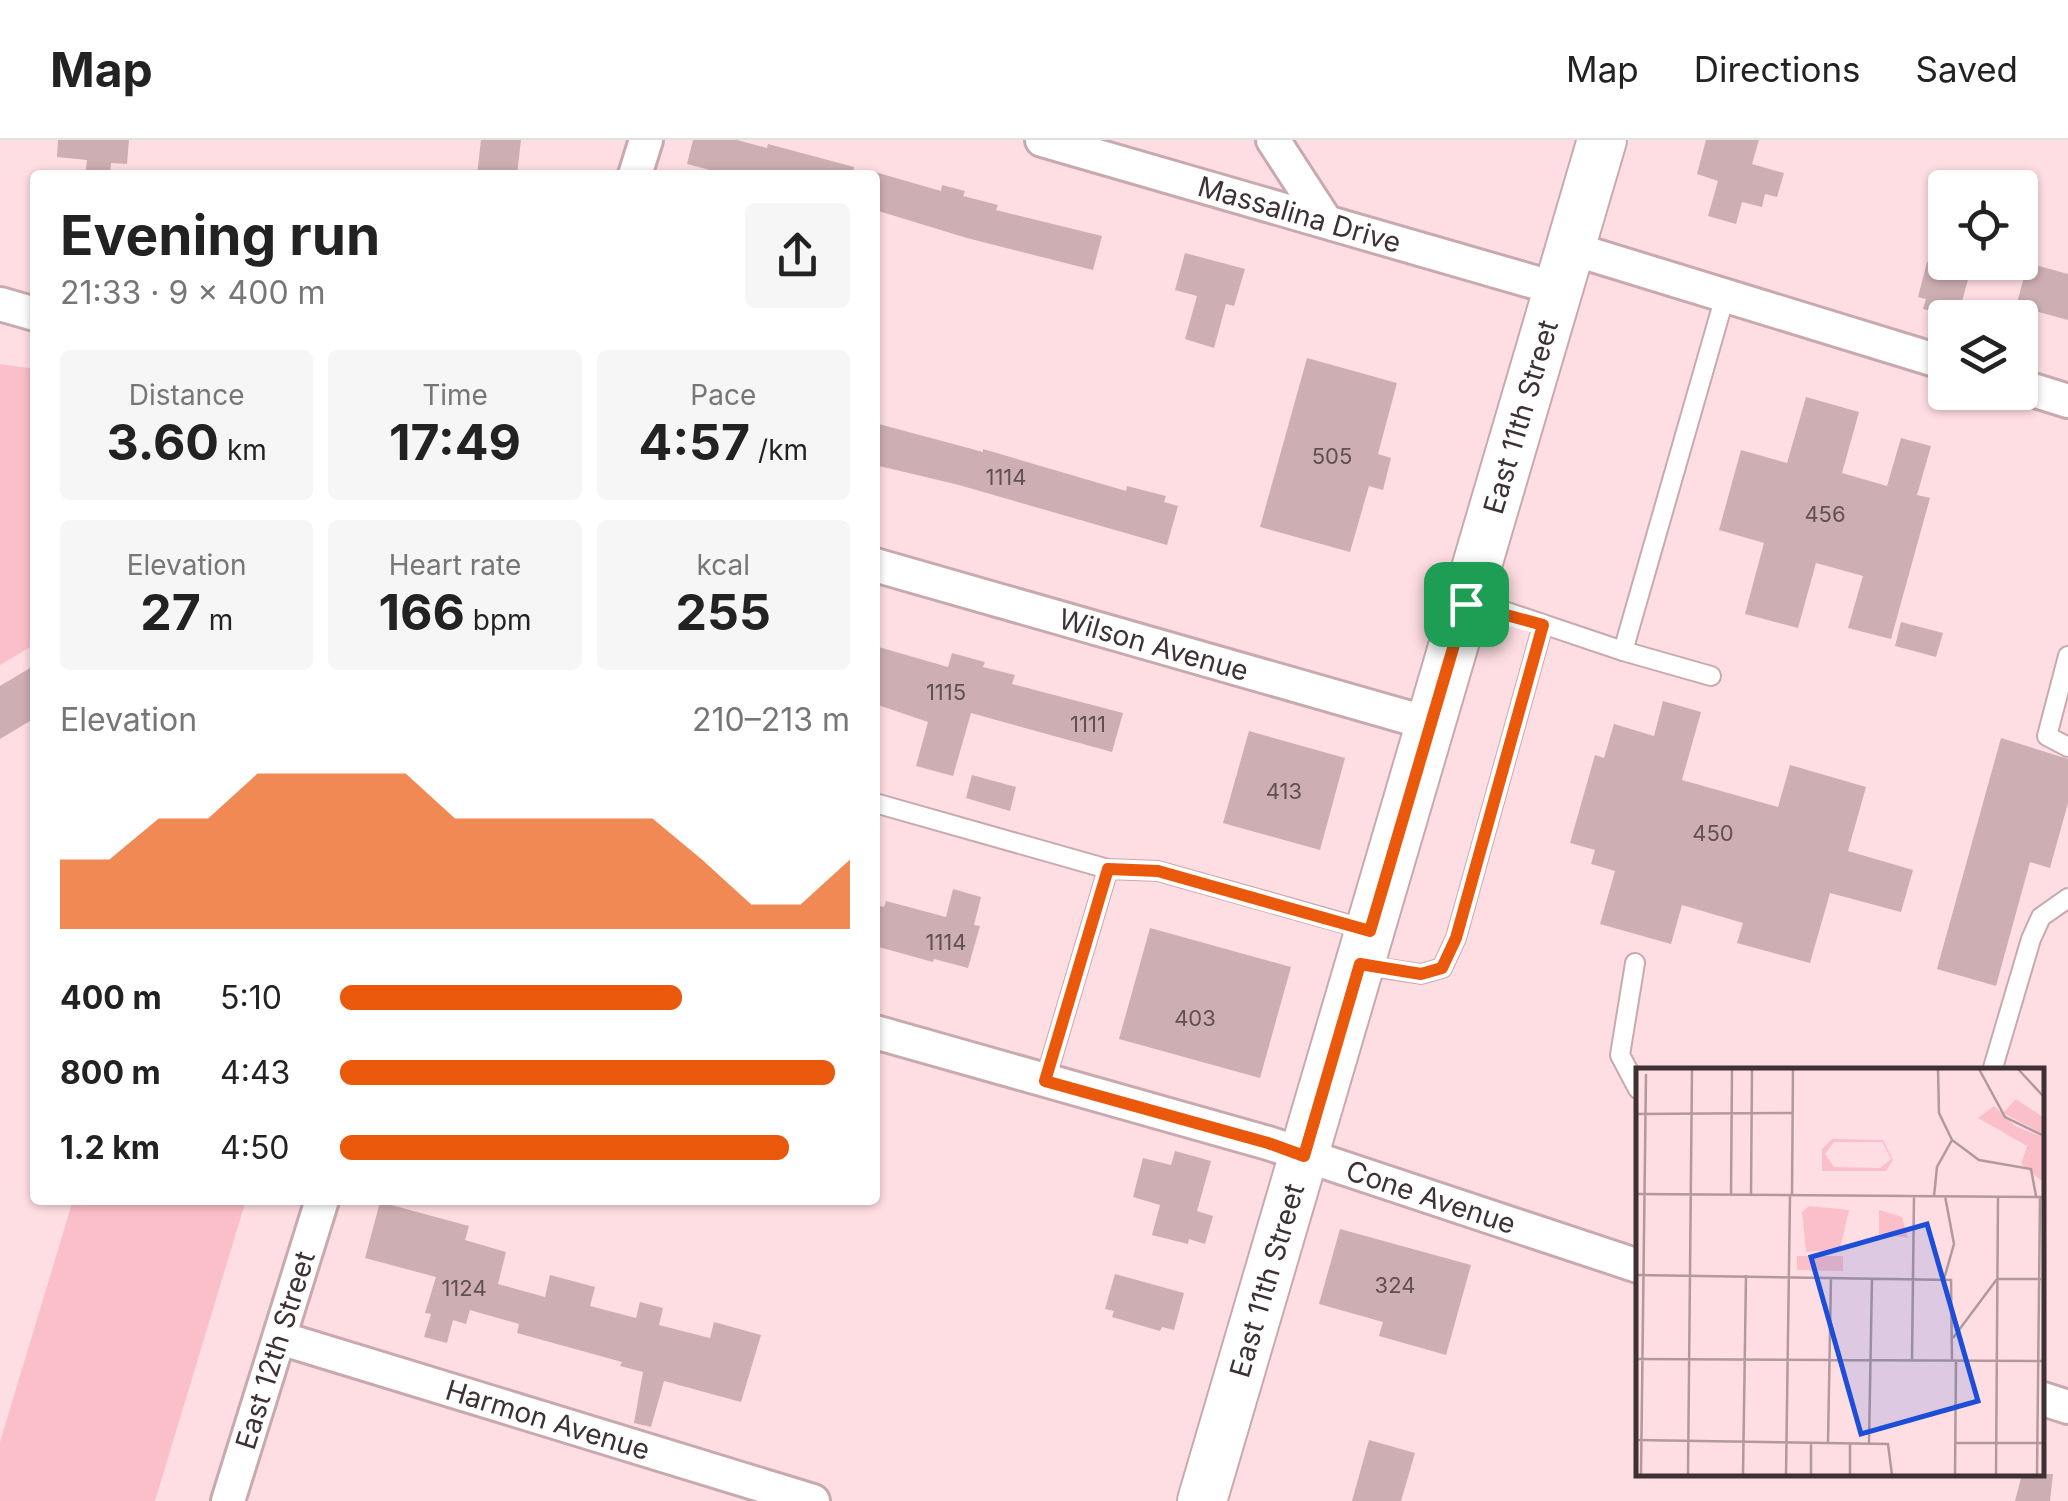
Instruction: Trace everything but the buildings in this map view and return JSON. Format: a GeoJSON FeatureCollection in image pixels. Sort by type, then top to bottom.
{"type":"FeatureCollection","features":[{"type":"Feature","properties":{"kind":"main road","name":"East 11th Street"},"geometry":{"type":"LineString","coordinates":[[1202,1501],[1602,140]]}},
{"type":"Feature","properties":{"kind":"street"},"geometry":{"type":"LineString","coordinates":[[637,170],[646,140]]}},
{"type":"Feature","properties":{"kind":"street","name":"Massalina Drive"},"geometry":{"type":"LineString","coordinates":[[1042,140],[1325,220],[1564,269],[1725,296],[1928,358]]}},
{"type":"Feature","properties":{"kind":"street"},"geometry":{"type":"LineString","coordinates":[[1273,140],[1325,220]]}},
{"type":"Feature","properties":{"kind":"street"},"geometry":{"type":"LineString","coordinates":[[0,304],[30,313]]}},
{"type":"Feature","properties":{"kind":"street"},"geometry":{"type":"LineString","coordinates":[[2038,391],[2068,400]]}},
{"type":"Feature","properties":{"kind":"street","name":"Wilson Avenue"},"geometry":{"type":"LineString","coordinates":[[880,567],[1430,724]]}},
{"type":"Feature","properties":{"kind":"street","name":"Cone Avenue"},"geometry":{"type":"LineString","coordinates":[[880,1033],[1268,1143],[1636,1265]]}},
{"type":"Feature","properties":{"kind":"street","name":"East 12th Street"},"geometry":{"type":"LineString","coordinates":[[228,1501],[320,1205]]}},
{"type":"Feature","properties":{"kind":"street","name":"Harmon Avenue"},"geometry":{"type":"LineString","coordinates":[[280,1338],[813,1501]]}},
{"type":"Feature","properties":{"kind":"street"},"geometry":{"type":"LineString","coordinates":[[2043,1399],[2068,1407]]}},
{"type":"Feature","properties":{"kind":"lane"},"geometry":{"type":"LineString","coordinates":[[1623,651],[1725,296]]}},
{"type":"Feature","properties":{"kind":"lane"},"geometry":{"type":"LineString","coordinates":[[1466,604],[1711,676]]}},
{"type":"Feature","properties":{"kind":"lane"},"geometry":{"type":"LineString","coordinates":[[880,804],[1108,869],[1158,871],[1365,948],[1421,974],[1442,968],[1456,938],[1543,625]]}},
{"type":"Feature","properties":{"kind":"lane"},"geometry":{"type":"LineString","coordinates":[[2068,656],[2048,736],[2068,746]]}},
{"type":"Feature","properties":{"kind":"lane"},"geometry":{"type":"LineString","coordinates":[[1045,1081],[1108,869]]}},
{"type":"Feature","properties":{"kind":"lane"},"geometry":{"type":"LineString","coordinates":[[1993,1068],[2031,939],[2041,917],[2068,898]]}},
{"type":"Feature","properties":{"kind":"lane"},"geometry":{"type":"LineString","coordinates":[[1635,964],[1620,1055],[1636,1085]]}},
{"type":"Feature","properties":{"kind":"shaded area"},"geometry":{"type":"Polygon","coordinates":[[[0,364],[30,368],[30,647],[0,665],[0,364]]]}},
{"type":"Feature","properties":{"kind":"shaded area"},"geometry":{"type":"Polygon","coordinates":[[[71,1205],[244,1205],[155,1501],[0,1501],[0,1442],[71,1205]]]}},
{"type":"Feature","properties":{"kind":"route"},"geometry":{"type":"LineString","coordinates":[[1466,604],[1543,625],[1456,938],[1442,968],[1421,974],[1360,964],[1304,1156],[1045,1081],[1108,869],[1158,871],[1370,931],[1466,604]]}}]}
